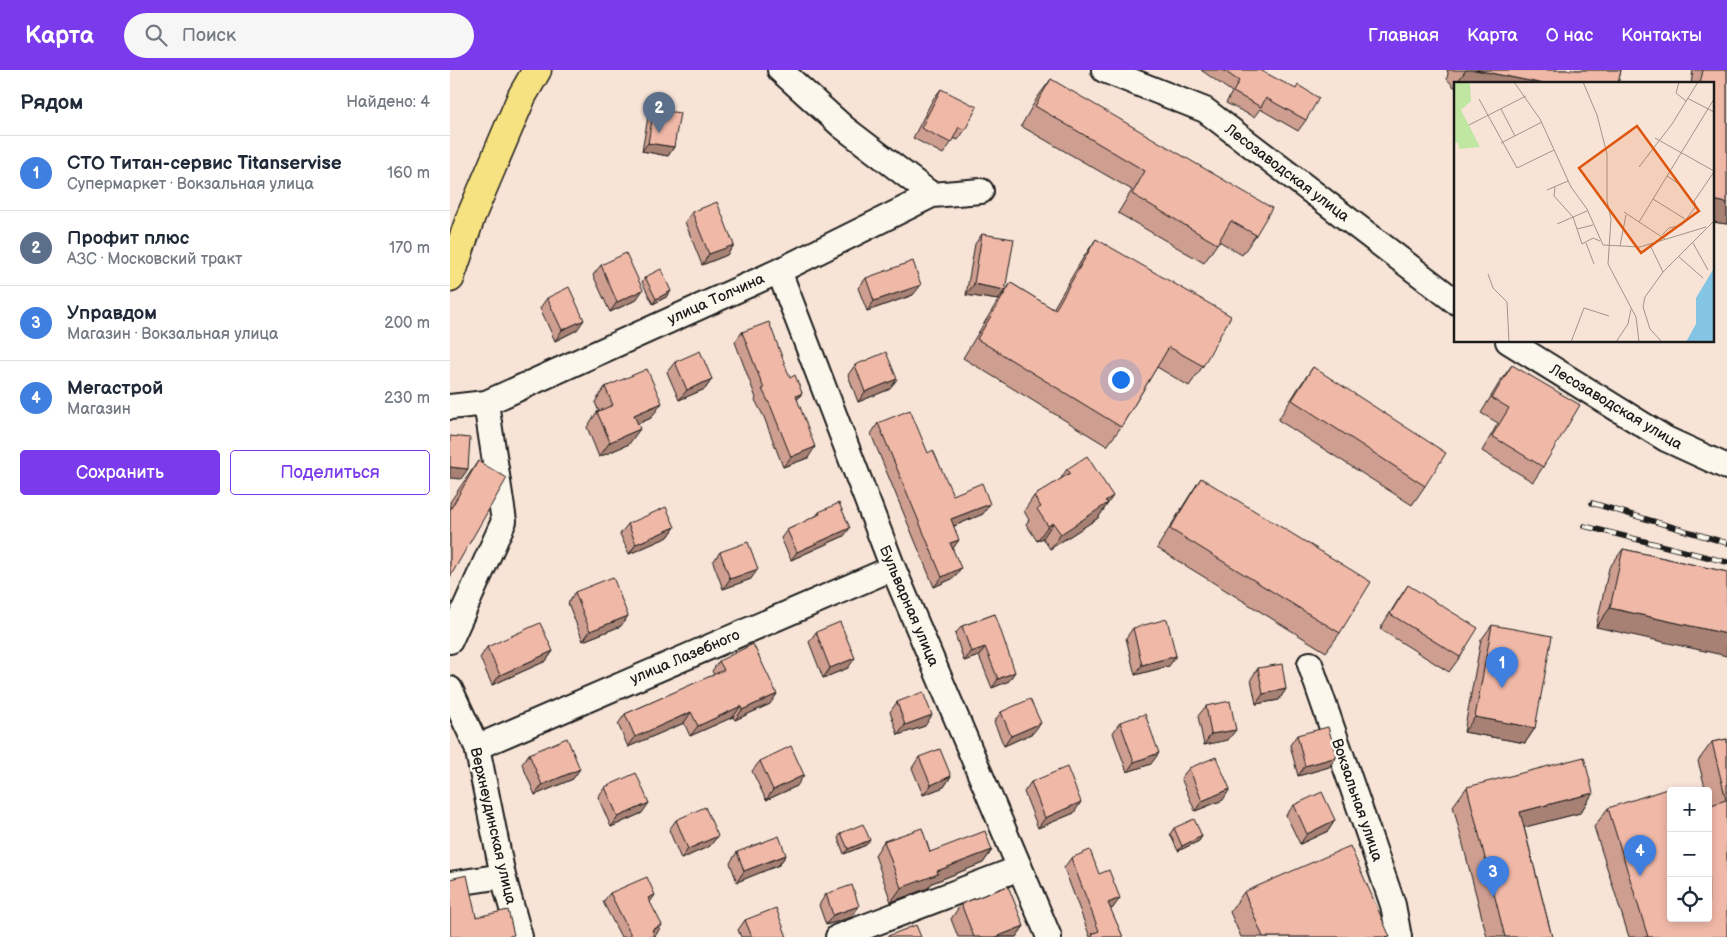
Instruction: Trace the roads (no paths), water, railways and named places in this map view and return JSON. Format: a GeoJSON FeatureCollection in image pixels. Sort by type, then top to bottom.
{"type":"FeatureCollection","features":[{"type":"Feature","properties":{"kind":"main road"},"geometry":{"type":"LineString","coordinates":[[450,278],[460,214],[537,70]]}},
{"type":"Feature","properties":{"kind":"street"},"geometry":{"type":"LineString","coordinates":[[780,70],[843,127],[932,195]]}},
{"type":"Feature","properties":{"kind":"street","name":"Лесозаводская улица"},"geometry":{"type":"LineString","coordinates":[[1104,70],[1205,110],[1454,300]]}},
{"type":"Feature","properties":{"kind":"street","name":"улица Толчина"},"geometry":{"type":"LineString","coordinates":[[450,408],[486,403],[779,271],[932,195],[981,191]]}},
{"type":"Feature","properties":{"kind":"street","name":"Бульварная улица"},"geometry":{"type":"LineString","coordinates":[[779,271],[893,568],[1049,937]]}},
{"type":"Feature","properties":{"kind":"street","name":"Лесозаводская улица"},"geometry":{"type":"LineString","coordinates":[[1510,342],[1666,439],[1727,467]]}},
{"type":"Feature","properties":{"kind":"street"},"geometry":{"type":"LineString","coordinates":[[450,641],[504,520],[486,403]]}},
{"type":"Feature","properties":{"kind":"street","name":"улица Лазебного"},"geometry":{"type":"LineString","coordinates":[[477,747],[893,568]]}},
{"type":"Feature","properties":{"kind":"street","name":"Вокзальная улица"},"geometry":{"type":"LineString","coordinates":[[1310,664],[1393,905],[1399,937]]}},
{"type":"Feature","properties":{"kind":"street","name":"Верхнеудинская улица"},"geometry":{"type":"LineString","coordinates":[[450,689],[477,747],[503,876],[520,937]]}},
{"type":"Feature","properties":{"kind":"street"},"geometry":{"type":"LineString","coordinates":[[838,937],[1020,868]]}},
{"type":"Feature","properties":{"kind":"street"},"geometry":{"type":"LineString","coordinates":[[450,884],[503,876]]}},
{"type":"Feature","properties":{"kind":"railway"},"geometry":{"type":"LineString","coordinates":[[1592,503],[1727,543]]}},
{"type":"Feature","properties":{"kind":"railway"},"geometry":{"type":"LineString","coordinates":[[1584,526],[1727,562]]}},
{"type":"Feature","properties":{"kind":"place","name":"Профит плюс"},"geometry":{"type":"Point","coordinates":[659,133]}},
{"type":"Feature","properties":{"kind":"place","name":"СТО Титан-сервис Titanservise"},"geometry":{"type":"Point","coordinates":[1502,688]}},
{"type":"Feature","properties":{"kind":"place","name":"Мегастрой"},"geometry":{"type":"Point","coordinates":[1640,876]}},
{"type":"Feature","properties":{"kind":"place","name":"Управдом"},"geometry":{"type":"Point","coordinates":[1493,897]}}]}
